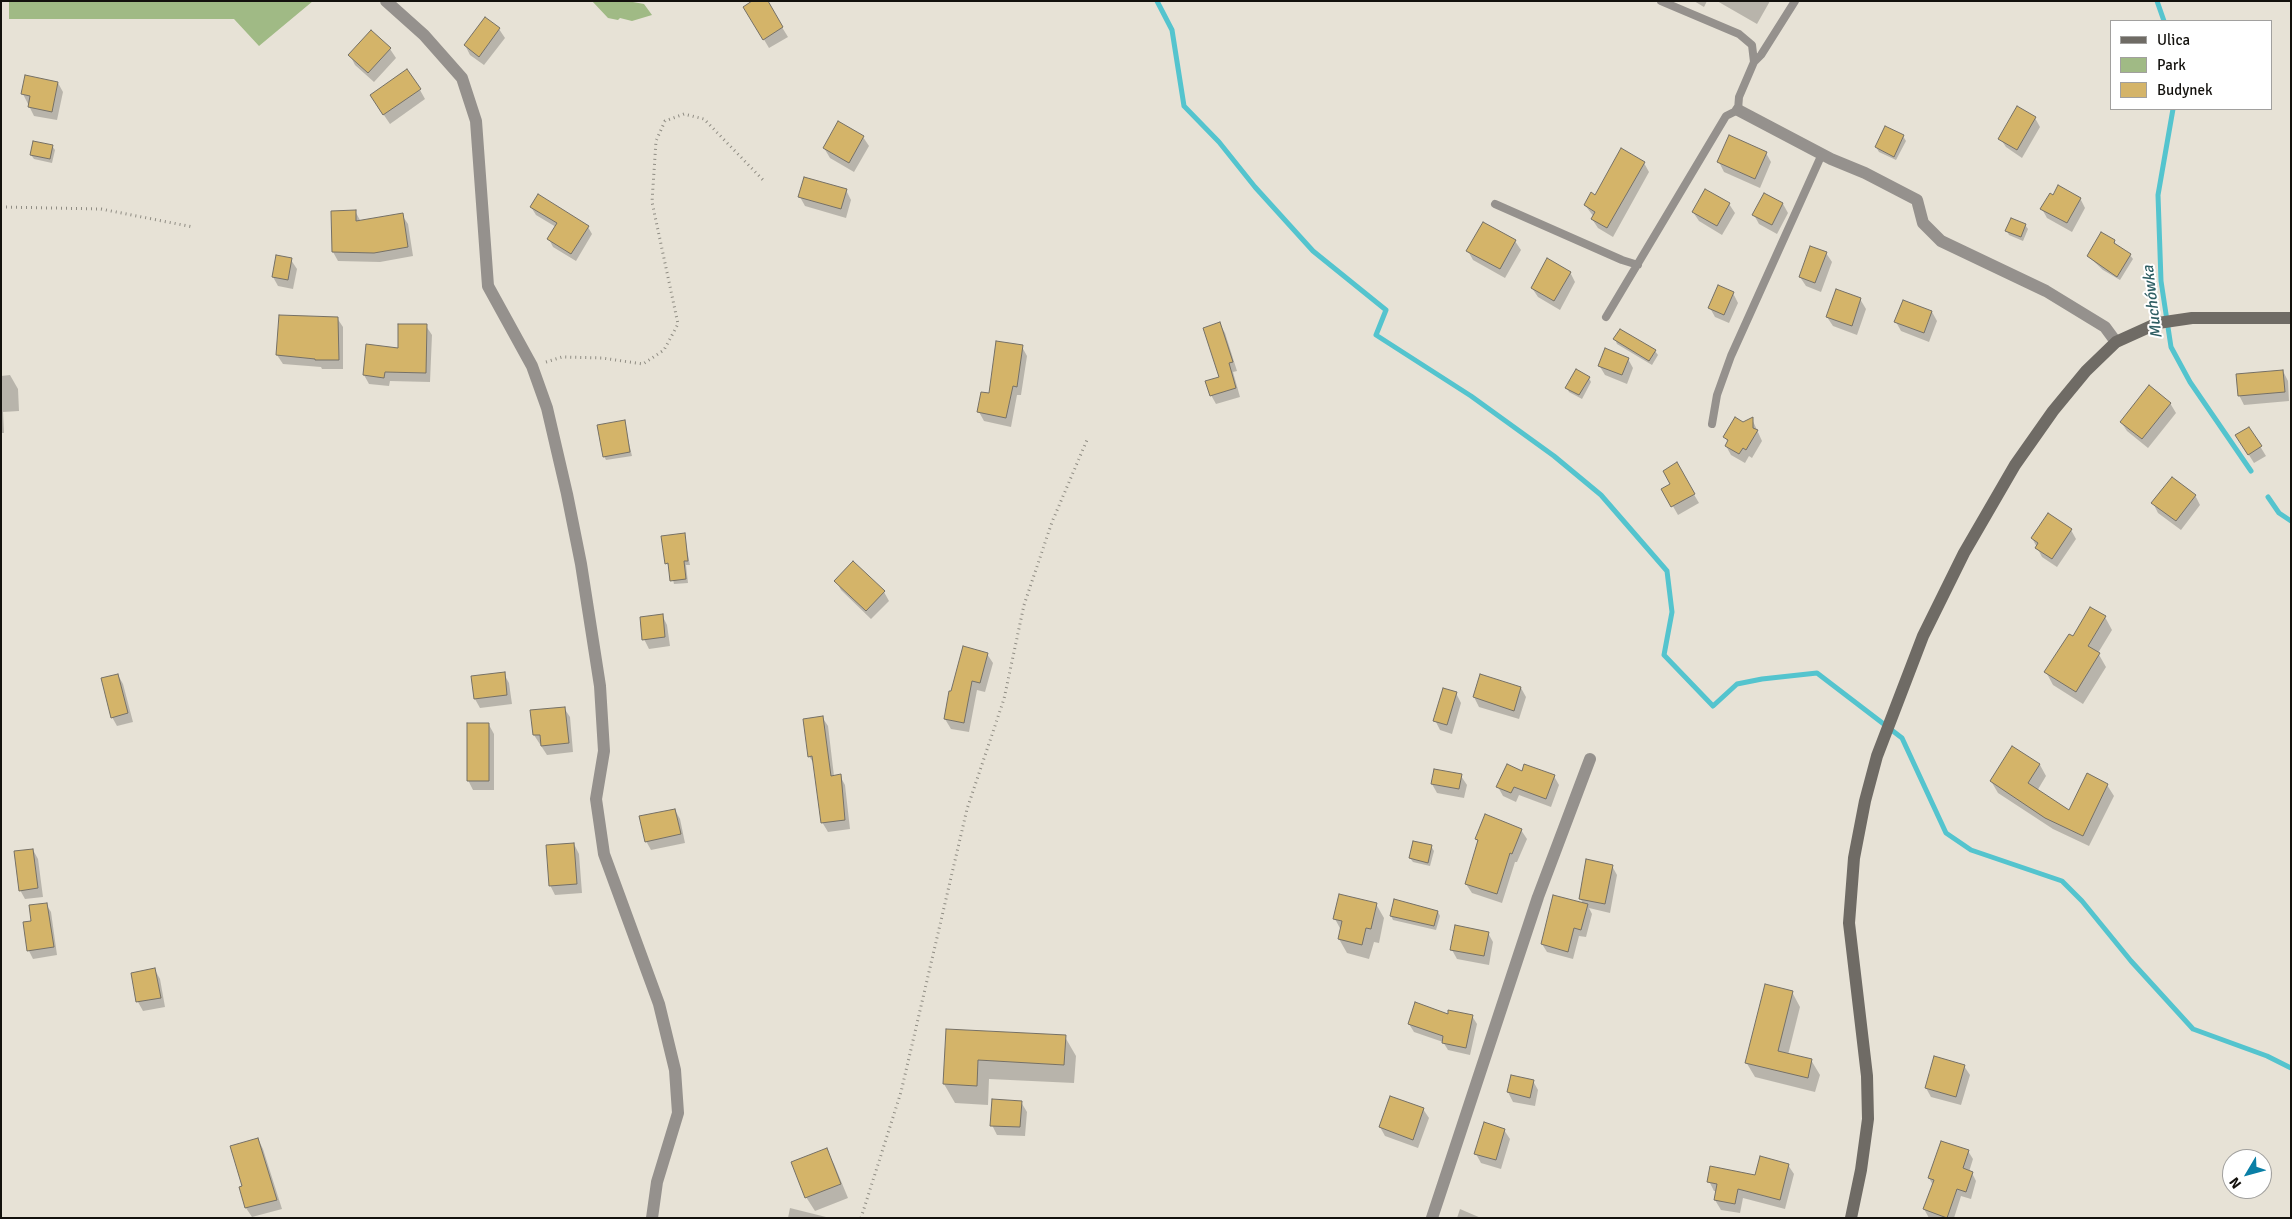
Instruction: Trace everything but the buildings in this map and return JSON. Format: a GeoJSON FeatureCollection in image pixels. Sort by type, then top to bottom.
{"type":"FeatureCollection","features":[{"type":"Feature","properties":{"kind":"main road"},"geometry":{"type":"LineString","coordinates":[[1851,1218],[1861,1170],[1868,1119],[1867,1076],[1849,923],[1856,848],[1865,801],[1883,738],[1923,636],[1960,562],[2015,465],[2058,404],[2086,371],[2116,342],[2158,323],[2179,320],[2251,316],[2291,318]]}},
{"type":"Feature","properties":{"kind":"street"},"geometry":{"type":"LineString","coordinates":[[386,1],[424,35],[462,78],[476,122],[488,286],[532,366],[547,408],[567,494],[581,564],[600,686],[604,751],[596,799],[604,854],[630,920],[659,1004],[675,1070],[678,1113],[657,1182],[652,1218]]}},
{"type":"Feature","properties":{"kind":"street"},"geometry":{"type":"LineString","coordinates":[[1738,110],[1822,154],[1865,173],[1917,200],[1923,223],[1941,241],[2046,291],[2105,326],[2116,342]]}},
{"type":"Feature","properties":{"kind":"street"},"geometry":{"type":"LineString","coordinates":[[1432,1218],[1538,897],[1590,759]]}},
{"type":"Feature","properties":{"kind":"lane"},"geometry":{"type":"LineString","coordinates":[[1661,1],[1739,34],[1752,45],[1754,62]]}},
{"type":"Feature","properties":{"kind":"lane"},"geometry":{"type":"LineString","coordinates":[[1606,317],[1726,116],[1738,110],[1739,97],[1754,62],[1761,55],[1795,1]]}},
{"type":"Feature","properties":{"kind":"lane"},"geometry":{"type":"LineString","coordinates":[[1712,424],[1717,395],[1731,356],[1822,154]]}},
{"type":"Feature","properties":{"kind":"lane"},"geometry":{"type":"LineString","coordinates":[[1496,204],[1622,260],[1638,265]]}},
{"type":"Feature","properties":{"kind":"path"},"geometry":{"type":"LineString","coordinates":[[532,366],[562,357],[602,358],[643,364],[664,350],[678,324],[652,202],[656,141],[665,121],[684,114],[704,119],[765,182]]}},
{"type":"Feature","properties":{"kind":"path"},"geometry":{"type":"LineString","coordinates":[[1,207],[101,209],[193,227]]}},
{"type":"Feature","properties":{"kind":"path"},"geometry":{"type":"LineString","coordinates":[[861,1218],[901,1092],[967,809],[1004,699],[1024,605],[1052,522],[1087,440]]}},
{"type":"Feature","properties":{"kind":"green space"},"geometry":{"type":"Polygon","coordinates":[[[9,1],[313,1],[259,46],[234,19],[9,19],[9,1]]]}},
{"type":"Feature","properties":{"kind":"green space"},"geometry":{"type":"Polygon","coordinates":[[[592,1],[644,4],[652,15],[632,21],[608,18],[592,1]]]}},
{"type":"Feature","properties":{"kind":"waterway"},"geometry":{"type":"LineString","coordinates":[[1157,1],[1172,30],[1184,106],[1219,142],[1255,187],[1313,251],[1386,310],[1376,335],[1471,396],[1554,456],[1601,495],[1667,571],[1672,612],[1664,655],[1713,706],[1737,684],[1762,679],[1817,673],[1902,738],[1946,833],[1971,850],[2062,881],[2082,901],[2131,961],[2193,1029],[2267,1056],[2291,1068]]}},
{"type":"Feature","properties":{"kind":"waterway","name":"Muchówka"},"geometry":{"type":"LineString","coordinates":[[2157,1],[2164,20]]}},
{"type":"Feature","properties":{"kind":"waterway","name":"Muchówka"},"geometry":{"type":"LineString","coordinates":[[2173,110],[2158,195],[2161,281],[2171,347],[2190,382],[2251,471]]}},
{"type":"Feature","properties":{"kind":"waterway","name":"Muchówka"},"geometry":{"type":"LineString","coordinates":[[2268,497],[2279,513],[2291,521]]}}]}
